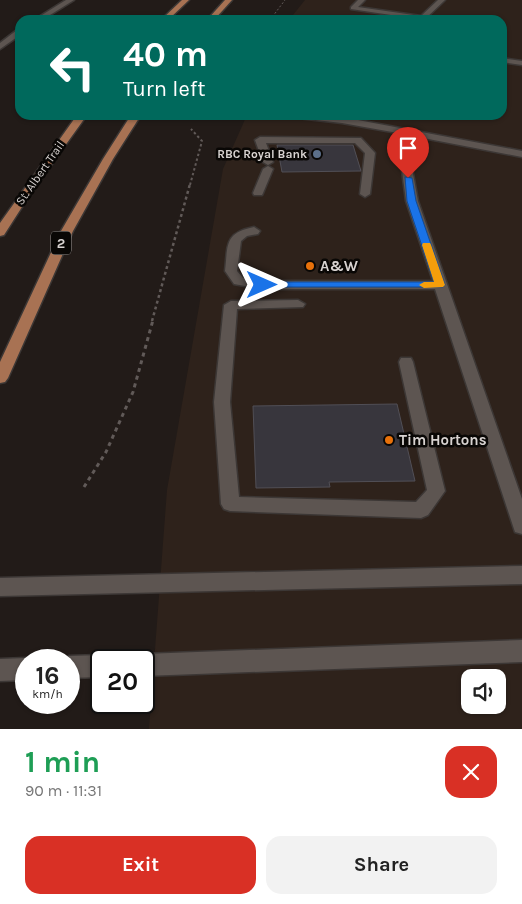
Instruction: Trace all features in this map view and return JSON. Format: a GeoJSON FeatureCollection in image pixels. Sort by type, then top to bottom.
{"type":"FeatureCollection","features":[{"type":"Feature","properties":{"kind":"main road"},"geometry":{"type":"LineString","coordinates":[[170,15],[186,0]]}},
{"type":"Feature","properties":{"kind":"main road"},"geometry":{"type":"LineString","coordinates":[[215,15],[229,0]]}},
{"type":"Feature","properties":{"kind":"main road","name":"St. Albert Trail"},"geometry":{"type":"LineString","coordinates":[[0,232],[78,120]]}},
{"type":"Feature","properties":{"kind":"main road","name":"2"},"geometry":{"type":"LineString","coordinates":[[0,378],[67,231],[133,120]]}},
{"type":"Feature","properties":{"kind":"street"},"geometry":{"type":"LineString","coordinates":[[46,15],[71,0]]}},
{"type":"Feature","properties":{"kind":"street"},"geometry":{"type":"LineString","coordinates":[[362,0],[353,8],[396,15]]}},
{"type":"Feature","properties":{"kind":"street"},"geometry":{"type":"LineString","coordinates":[[425,15],[442,0]]}},
{"type":"Feature","properties":{"kind":"street"},"geometry":{"type":"LineString","coordinates":[[0,47],[15,36]]}},
{"type":"Feature","properties":{"kind":"street"},"geometry":{"type":"LineString","coordinates":[[507,61],[522,63]]}},
{"type":"Feature","properties":{"kind":"street"},"geometry":{"type":"LineString","coordinates":[[342,120],[522,154]]}},
{"type":"Feature","properties":{"kind":"street"},"geometry":{"type":"LineString","coordinates":[[414,134],[406,163],[412,201],[522,526]]}},
{"type":"Feature","properties":{"kind":"street"},"geometry":{"type":"LineString","coordinates":[[258,193],[268,166],[260,140],[358,140],[370,153],[365,194]]}},
{"type":"Feature","properties":{"kind":"street"},"geometry":{"type":"LineString","coordinates":[[254,231],[243,233],[235,240],[231,271],[239,281],[262,285],[440,285]]}},
{"type":"Feature","properties":{"kind":"street"},"geometry":{"type":"LineString","coordinates":[[298,304],[231,305],[222,402],[230,504],[421,510],[436,491],[406,362]]}},
{"type":"Feature","properties":{"kind":"street"},"geometry":{"type":"LineString","coordinates":[[0,588],[522,575]]}},
{"type":"Feature","properties":{"kind":"street"},"geometry":{"type":"LineString","coordinates":[[155,665],[522,652]]}},
{"type":"Feature","properties":{"kind":"street"},"geometry":{"type":"LineString","coordinates":[[0,670],[15,669]]}},
{"type":"Feature","properties":{"kind":"path"},"geometry":{"type":"LineString","coordinates":[[274,15],[285,0]]}},
{"type":"Feature","properties":{"kind":"path"},"geometry":{"type":"LineString","coordinates":[[84,487],[106,452],[133,392],[202,141],[191,129]]}},
{"type":"Feature","properties":{"kind":"shaded area"},"geometry":{"type":"Polygon","coordinates":[[[305,0],[522,0],[522,729],[149,729],[150,714],[155,714],[155,649],[167,490],[223,169],[245,120],[507,120],[507,15],[293,15],[305,0]]]}},
{"type":"Feature","properties":{"kind":"building","name":"RBC Royal Bank"},"geometry":{"type":"Polygon","coordinates":[[[277,145],[353,145],[361,171],[282,172],[277,145]]]}},
{"type":"Feature","properties":{"kind":"building"},"geometry":{"type":"Polygon","coordinates":[[[397,404],[415,481],[329,482],[330,487],[256,488],[253,406],[397,404]]]}},
{"type":"Feature","properties":{"kind":"slow traffic"},"geometry":{"type":"LineString","coordinates":[[424,285],[440,285],[426,245]]}},
{"type":"Feature","properties":{"kind":"place","name":"RBC Royal Bank"},"geometry":{"type":"Point","coordinates":[317,154]}},
{"type":"Feature","properties":{"kind":"place","name":"A&W"},"geometry":{"type":"Point","coordinates":[310,266]}},
{"type":"Feature","properties":{"kind":"place","name":"Tim Hortons"},"geometry":{"type":"Point","coordinates":[389,440]}},
{"type":"Feature","properties":{"kind":"route"},"geometry":{"type":"LineString","coordinates":[[262,285],[440,285],[412,201],[408,178]]}}]}
